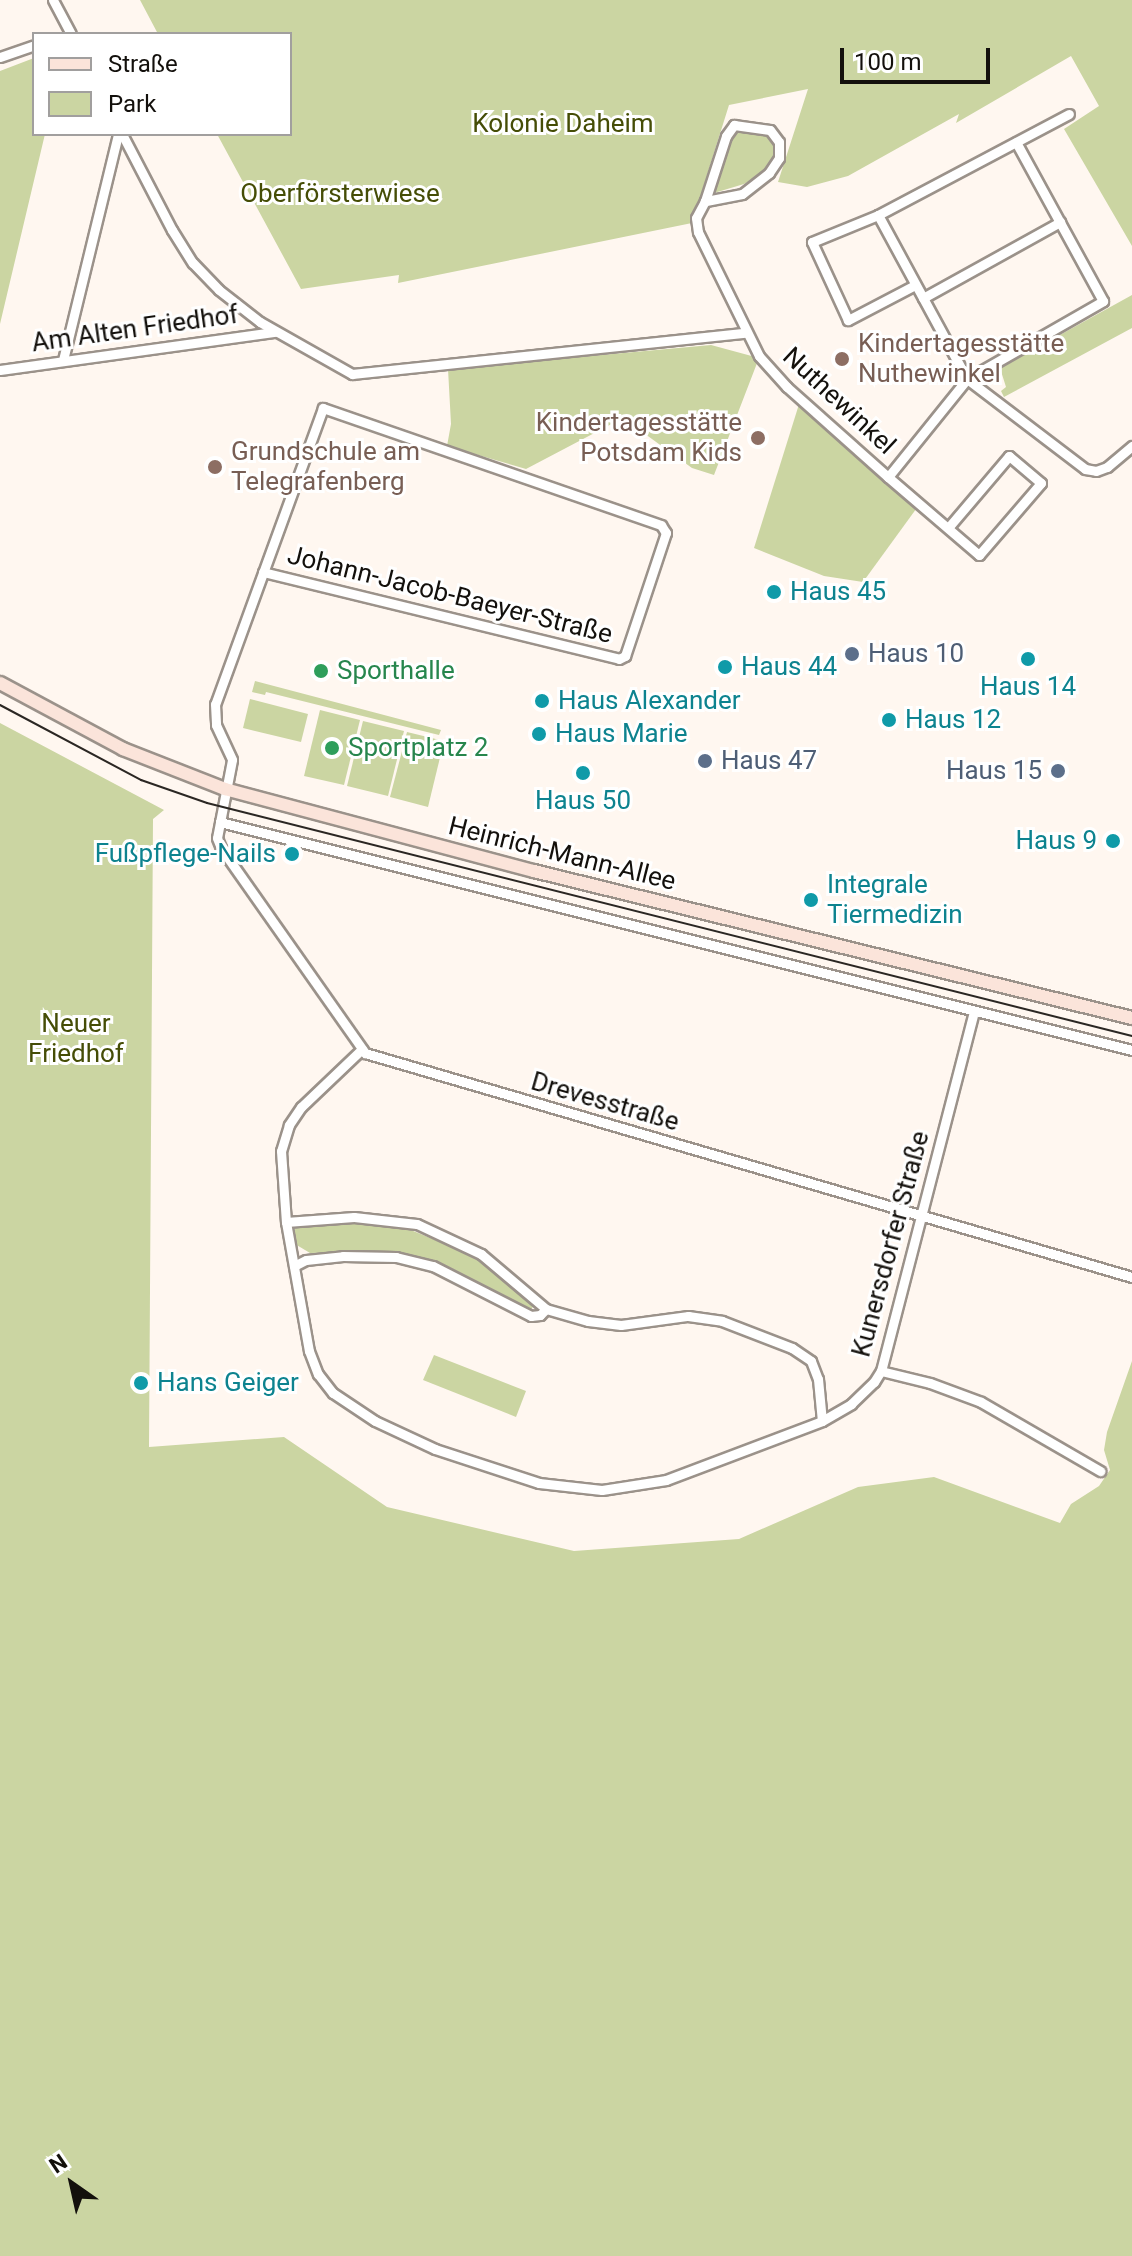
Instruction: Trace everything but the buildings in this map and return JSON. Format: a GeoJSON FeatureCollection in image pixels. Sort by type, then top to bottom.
{"type":"FeatureCollection","features":[{"type":"Feature","properties":{"kind":"main road","name":"Heinrich-Mann-Allee"},"geometry":{"type":"LineString","coordinates":[[0,683],[123,749],[225,789],[545,874],[1132,1018]]}},
{"type":"Feature","properties":{"kind":"street"},"geometry":{"type":"LineString","coordinates":[[53,0],[67,32]]}},
{"type":"Feature","properties":{"kind":"street"},"geometry":{"type":"LineString","coordinates":[[0,57],[32,46]]}},
{"type":"Feature","properties":{"kind":"street"},"geometry":{"type":"LineString","coordinates":[[915,285],[848,320],[812,242],[878,215],[1069,114]]}},
{"type":"Feature","properties":{"kind":"street","name":"Nuthewinkel"},"geometry":{"type":"LineString","coordinates":[[705,201],[742,194],[769,173],[779,158],[779,142],[770,130],[734,125],[726,136],[705,201],[696,218],[698,232],[745,333],[759,356],[787,387],[888,477],[979,555],[1041,483],[1009,456],[948,528]]}},
{"type":"Feature","properties":{"kind":"street"},"geometry":{"type":"LineString","coordinates":[[63,360],[119,136]]}},
{"type":"Feature","properties":{"kind":"street"},"geometry":{"type":"LineString","coordinates":[[121,136],[172,230],[193,263],[219,290],[275,332],[352,374],[745,333]]}},
{"type":"Feature","properties":{"kind":"street"},"geometry":{"type":"LineString","coordinates":[[888,477],[967,379],[1103,301],[1016,142]]}},
{"type":"Feature","properties":{"kind":"street"},"geometry":{"type":"LineString","coordinates":[[878,215],[967,379],[1085,469],[1096,471],[1107,467],[1132,446]]}},
{"type":"Feature","properties":{"kind":"street"},"geometry":{"type":"LineString","coordinates":[[923,298],[1060,222]]}},
{"type":"Feature","properties":{"kind":"street","name":"Am Alten Friedhof"},"geometry":{"type":"LineString","coordinates":[[0,370],[275,332]]}},
{"type":"Feature","properties":{"kind":"street","name":"Johann-Jacob-Baeyer-Straße"},"geometry":{"type":"LineString","coordinates":[[323,408],[661,525],[666,533],[625,656],[613,660],[263,572],[323,408]]}},
{"type":"Feature","properties":{"kind":"street"},"geometry":{"type":"LineString","coordinates":[[263,572],[215,704],[216,725],[232,760],[217,838],[362,1049]]}},
{"type":"Feature","properties":{"kind":"street","name":"Heinrich-Mann-Allee"},"geometry":{"type":"LineString","coordinates":[[220,822],[1132,1050]]}},
{"type":"Feature","properties":{"kind":"street","name":"Kunersdorfer Straße"},"geometry":{"type":"LineString","coordinates":[[362,1049],[301,1107],[289,1125],[281,1160],[286,1222],[309,1351],[318,1374],[333,1393],[375,1421],[435,1449],[539,1483],[602,1490],[655,1483],[822,1421],[851,1404],[881,1371],[974,1011]]}},
{"type":"Feature","properties":{"kind":"street","name":"Drevesstraße"},"geometry":{"type":"LineString","coordinates":[[362,1049],[370,1056],[1132,1277]]}},
{"type":"Feature","properties":{"kind":"street"},"geometry":{"type":"LineString","coordinates":[[286,1222],[354,1217],[417,1224],[481,1254],[546,1309],[604,1324],[701,1317],[722,1321],[792,1348],[811,1361],[817,1373],[822,1421]]}},
{"type":"Feature","properties":{"kind":"street"},"geometry":{"type":"LineString","coordinates":[[294,1266],[306,1260],[343,1256],[396,1257],[433,1266],[531,1316],[540,1315],[546,1309]]}},
{"type":"Feature","properties":{"kind":"street"},"geometry":{"type":"LineString","coordinates":[[881,1371],[930,1383],[981,1402],[1100,1471]]}},
{"type":"Feature","properties":{"kind":"green space","name":"Kolonie Daheim"},"geometry":{"type":"Polygon","coordinates":[[[140,0],[1132,0],[1132,246],[1064,129],[1099,106],[1071,56],[956,123],[959,114],[848,176],[807,187],[778,182],[808,89],[729,105],[692,223],[398,283],[399,275],[301,289],[218,136],[292,136],[292,32],[157,32],[140,0]]]}},
{"type":"Feature","properties":{"kind":"green space"},"geometry":{"type":"Polygon","coordinates":[[[32,59],[32,136],[45,136],[0,324],[0,71],[32,59]]]}},
{"type":"Feature","properties":{"kind":"green space"},"geometry":{"type":"Polygon","coordinates":[[[753,130],[765,132],[774,144],[774,156],[763,173],[744,184],[714,193],[727,143],[736,133],[753,130]]]}},
{"type":"Feature","properties":{"kind":"green space"},"geometry":{"type":"Polygon","coordinates":[[[1132,295],[1132,328],[1004,397],[1001,391],[1006,387],[1000,368],[1132,295]]]}},
{"type":"Feature","properties":{"kind":"green space"},"geometry":{"type":"Polygon","coordinates":[[[711,345],[759,358],[714,475],[692,468],[623,418],[526,469],[447,446],[451,424],[448,369],[711,345]]]}},
{"type":"Feature","properties":{"kind":"green space"},"geometry":{"type":"Polygon","coordinates":[[[800,401],[919,505],[863,582],[824,576],[754,548],[800,401]]]}},
{"type":"Feature","properties":{"kind":"green space"},"geometry":{"type":"Polygon","coordinates":[[[255,681],[441,730],[439,735],[266,692],[265,695],[252,692],[255,681]]]}},
{"type":"Feature","properties":{"kind":"green space"},"geometry":{"type":"Polygon","coordinates":[[[250,699],[308,714],[301,742],[243,728],[250,699]]]}},
{"type":"Feature","properties":{"kind":"green space","name":"Sportplatz 2"},"geometry":{"type":"Polygon","coordinates":[[[320,710],[360,720],[344,785],[304,776],[320,710]]]}},
{"type":"Feature","properties":{"kind":"green space"},"geometry":{"type":"Polygon","coordinates":[[[363,721],[404,731],[388,796],[347,786],[363,721]]]}},
{"type":"Feature","properties":{"kind":"green space","name":"Neuer Friedhof"},"geometry":{"type":"Polygon","coordinates":[[[0,723],[164,810],[153,819],[149,1447],[284,1437],[387,1507],[574,1551],[739,1539],[858,1487],[934,1477],[1060,1523],[1071,1504],[1099,1486],[1110,1470],[1104,1450],[1107,1432],[1132,1361],[1132,2256],[0,2256],[0,723]]]}},
{"type":"Feature","properties":{"kind":"green space"},"geometry":{"type":"Polygon","coordinates":[[[407,732],[444,741],[428,807],[390,797],[407,732]]]}},
{"type":"Feature","properties":{"kind":"green space"},"geometry":{"type":"Polygon","coordinates":[[[353,1220],[396,1224],[477,1257],[535,1303],[531,1310],[431,1261],[355,1252],[310,1253],[295,1244],[293,1233],[297,1225],[353,1220]]]}},
{"type":"Feature","properties":{"kind":"green space"},"geometry":{"type":"Polygon","coordinates":[[[434,1355],[526,1391],[516,1417],[423,1380],[434,1355]]]}},
{"type":"Feature","properties":{"kind":"tram line"},"geometry":{"type":"LineString","coordinates":[[0,705],[141,780],[207,803],[1132,1036]]}},
{"type":"Feature","properties":{"kind":"place","name":"Kindertagesstätte Nuthewinkel"},"geometry":{"type":"Point","coordinates":[842,359]}},
{"type":"Feature","properties":{"kind":"place","name":"Kindertagesstätte Potsdam Kids"},"geometry":{"type":"Point","coordinates":[758,438]}},
{"type":"Feature","properties":{"kind":"place","name":"Grundschule am Telegrafenberg"},"geometry":{"type":"Point","coordinates":[215,467]}},
{"type":"Feature","properties":{"kind":"place","name":"Haus 45"},"geometry":{"type":"Point","coordinates":[774,592]}},
{"type":"Feature","properties":{"kind":"place","name":"Haus 10"},"geometry":{"type":"Point","coordinates":[852,654]}},
{"type":"Feature","properties":{"kind":"place","name":"Haus 14"},"geometry":{"type":"Point","coordinates":[1028,659]}},
{"type":"Feature","properties":{"kind":"place","name":"Haus 44"},"geometry":{"type":"Point","coordinates":[725,667]}},
{"type":"Feature","properties":{"kind":"place","name":"Sporthalle"},"geometry":{"type":"Point","coordinates":[321,671]}},
{"type":"Feature","properties":{"kind":"place","name":"Haus Alexander"},"geometry":{"type":"Point","coordinates":[542,701]}},
{"type":"Feature","properties":{"kind":"place","name":"Haus 12"},"geometry":{"type":"Point","coordinates":[889,720]}},
{"type":"Feature","properties":{"kind":"place","name":"Haus Marie"},"geometry":{"type":"Point","coordinates":[539,734]}},
{"type":"Feature","properties":{"kind":"place","name":"Sportplatz 2"},"geometry":{"type":"Point","coordinates":[332,748]}},
{"type":"Feature","properties":{"kind":"place","name":"Haus 47"},"geometry":{"type":"Point","coordinates":[705,761]}},
{"type":"Feature","properties":{"kind":"place","name":"Haus 15"},"geometry":{"type":"Point","coordinates":[1058,771]}},
{"type":"Feature","properties":{"kind":"place","name":"Haus 50"},"geometry":{"type":"Point","coordinates":[583,773]}},
{"type":"Feature","properties":{"kind":"place","name":"Haus 9"},"geometry":{"type":"Point","coordinates":[1113,841]}},
{"type":"Feature","properties":{"kind":"place","name":"Fußpflege-Nails"},"geometry":{"type":"Point","coordinates":[292,854]}},
{"type":"Feature","properties":{"kind":"place","name":"Integrale Tiermedizin"},"geometry":{"type":"Point","coordinates":[811,900]}},
{"type":"Feature","properties":{"kind":"place","name":"Hans Geiger"},"geometry":{"type":"Point","coordinates":[141,1383]}},
{"type":"Feature","properties":{"kind":"park label","name":"Oberförsterwiese"},"geometry":{"type":"Point","coordinates":[340,194]}}]}
